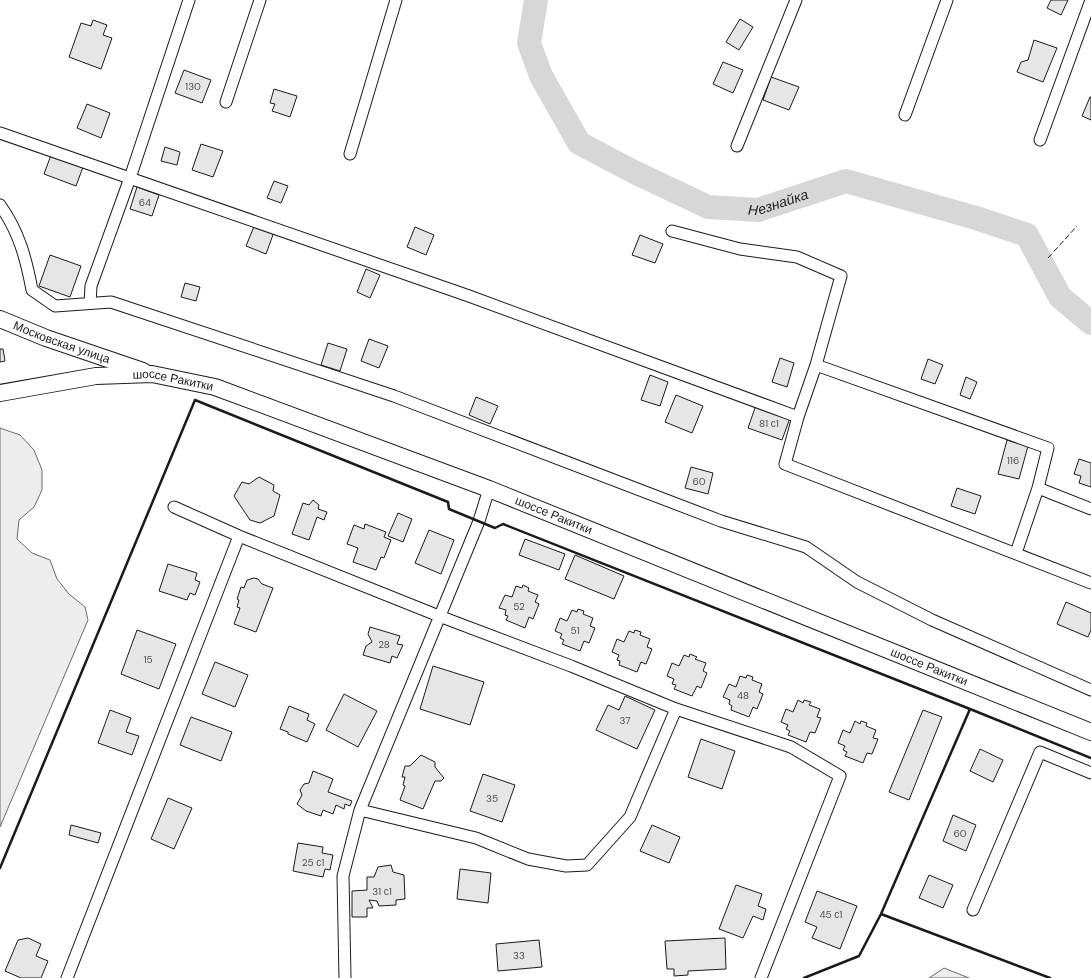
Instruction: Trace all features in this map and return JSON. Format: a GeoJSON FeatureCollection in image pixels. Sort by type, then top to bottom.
{"type":"FeatureCollection","features":[{"type":"Feature","properties":{"kind":"main road","name":"Московская улица"},"geometry":{"type":"LineString","coordinates":[[0,319],[46,338],[152,374]]}},
{"type":"Feature","properties":{"kind":"main road","name":"шоссе Ракитки"},"geometry":{"type":"LineString","coordinates":[[0,393],[96,376],[152,374],[215,387],[489,489],[1091,732]]}},
{"type":"Feature","properties":{"kind":"street"},"geometry":{"type":"LineString","coordinates":[[90,303],[90,286],[130,178],[189,0]]}},
{"type":"Feature","properties":{"kind":"street"},"geometry":{"type":"LineString","coordinates":[[226,102],[260,0]]}},
{"type":"Feature","properties":{"kind":"street"},"geometry":{"type":"LineString","coordinates":[[350,154],[396,0]]}},
{"type":"Feature","properties":{"kind":"street"},"geometry":{"type":"LineString","coordinates":[[737,146],[796,0]]}},
{"type":"Feature","properties":{"kind":"street"},"geometry":{"type":"LineString","coordinates":[[905,115],[947,0]]}},
{"type":"Feature","properties":{"kind":"street"},"geometry":{"type":"LineString","coordinates":[[1040,140],[1091,0]]}},
{"type":"Feature","properties":{"kind":"street"},"geometry":{"type":"LineString","coordinates":[[0,133],[469,296],[798,417]]}},
{"type":"Feature","properties":{"kind":"street"},"geometry":{"type":"LineString","coordinates":[[0,205],[13,223],[26,258],[32,290],[55,306],[111,302],[394,396],[721,522],[806,547],[857,582],[916,612],[1091,690]]}},
{"type":"Feature","properties":{"kind":"street"},"geometry":{"type":"LineString","coordinates":[[672,231],[740,249],[797,257],[841,276],[816,365],[784,464],[1091,583]]}},
{"type":"Feature","properties":{"kind":"street"},"geometry":{"type":"LineString","coordinates":[[816,365],[1048,448],[1038,488],[1016,553]]}},
{"type":"Feature","properties":{"kind":"street"},"geometry":{"type":"LineString","coordinates":[[1038,488],[1091,509]]}},
{"type":"Feature","properties":{"kind":"street"},"geometry":{"type":"LineString","coordinates":[[345,978],[343,876],[360,810],[479,521],[489,489]]}},
{"type":"Feature","properties":{"kind":"street"},"geometry":{"type":"LineString","coordinates":[[174,506],[239,536],[676,709],[791,747],[840,776],[761,978]]}},
{"type":"Feature","properties":{"kind":"street"},"geometry":{"type":"LineString","coordinates":[[67,978],[239,536]]}},
{"type":"Feature","properties":{"kind":"street"},"geometry":{"type":"LineString","coordinates":[[360,810],[476,838],[528,859],[566,866],[587,865],[630,817],[676,709]]}},
{"type":"Feature","properties":{"kind":"street"},"geometry":{"type":"LineString","coordinates":[[973,910],[1040,752],[1091,772]]}},
{"type":"Feature","properties":{"kind":"shaded area"},"geometry":{"type":"Polygon","coordinates":[[[0,428],[20,435],[34,450],[42,470],[42,490],[34,507],[19,520],[17,539],[32,553],[50,560],[57,579],[69,594],[85,607],[88,620],[0,827],[0,428]]]}},
{"type":"Feature","properties":{"kind":"shaded area"},"geometry":{"type":"Polygon","coordinates":[[[944,968],[969,978],[929,978],[944,968]]]}},
{"type":"Feature","properties":{"kind":"building"},"geometry":{"type":"Polygon","coordinates":[[[1051,0],[1068,0],[1061,15],[1047,8],[1051,0]]]}},
{"type":"Feature","properties":{"kind":"building"},"geometry":{"type":"Polygon","coordinates":[[[740,19],[753,27],[739,50],[726,42],[740,19]]]}},
{"type":"Feature","properties":{"kind":"building"},"geometry":{"type":"Polygon","coordinates":[[[93,20],[107,25],[103,35],[112,38],[101,69],[69,57],[81,23],[91,26],[93,20]]]}},
{"type":"Feature","properties":{"kind":"building"},"geometry":{"type":"Polygon","coordinates":[[[1034,40],[1057,48],[1043,82],[1017,72],[1021,62],[1028,60],[1034,40]]]}},
{"type":"Feature","properties":{"kind":"building"},"geometry":{"type":"Polygon","coordinates":[[[723,62],[743,70],[733,93],[713,84],[723,62]]]}},
{"type":"Feature","properties":{"kind":"building"},"geometry":{"type":"Polygon","coordinates":[[[184,70],[211,80],[202,103],[175,93],[184,70]]]}},
{"type":"Feature","properties":{"kind":"building"},"geometry":{"type":"Polygon","coordinates":[[[771,77],[799,87],[789,110],[763,100],[771,77]]]}},
{"type":"Feature","properties":{"kind":"building"},"geometry":{"type":"Polygon","coordinates":[[[274,89],[297,96],[290,117],[272,111],[275,104],[270,103],[274,89]]]}},
{"type":"Feature","properties":{"kind":"building"},"geometry":{"type":"Polygon","coordinates":[[[1091,97],[1091,120],[1082,116],[1091,97]]]}},
{"type":"Feature","properties":{"kind":"building"},"geometry":{"type":"Polygon","coordinates":[[[87,104],[110,113],[101,138],[77,128],[87,104]]]}},
{"type":"Feature","properties":{"kind":"building"},"geometry":{"type":"Polygon","coordinates":[[[201,144],[223,151],[213,177],[192,170],[201,144]]]}},
{"type":"Feature","properties":{"kind":"building"},"geometry":{"type":"Polygon","coordinates":[[[165,147],[180,152],[177,165],[161,161],[165,147]]]}},
{"type":"Feature","properties":{"kind":"building"},"geometry":{"type":"Polygon","coordinates":[[[51,155],[83,167],[76,186],[44,174],[51,155]]]}},
{"type":"Feature","properties":{"kind":"building"},"geometry":{"type":"Polygon","coordinates":[[[274,181],[288,186],[281,203],[267,198],[274,181]]]}},
{"type":"Feature","properties":{"kind":"building"},"geometry":{"type":"Polygon","coordinates":[[[137,187],[159,195],[152,216],[130,209],[137,187]]]}},
{"type":"Feature","properties":{"kind":"building"},"geometry":{"type":"Polygon","coordinates":[[[255,224],[274,232],[266,254],[246,246],[255,224]]]}},
{"type":"Feature","properties":{"kind":"building"},"geometry":{"type":"Polygon","coordinates":[[[415,227],[434,235],[426,255],[407,247],[415,227]]]}},
{"type":"Feature","properties":{"kind":"building"},"geometry":{"type":"Polygon","coordinates":[[[640,235],[663,244],[655,263],[632,255],[640,235]]]}},
{"type":"Feature","properties":{"kind":"building"},"geometry":{"type":"Polygon","coordinates":[[[50,255],[81,266],[70,297],[39,286],[50,255]]]}},
{"type":"Feature","properties":{"kind":"building"},"geometry":{"type":"Polygon","coordinates":[[[366,269],[380,275],[370,298],[357,292],[366,269]]]}},
{"type":"Feature","properties":{"kind":"building"},"geometry":{"type":"Polygon","coordinates":[[[185,283],[200,287],[196,301],[181,297],[185,283]]]}},
{"type":"Feature","properties":{"kind":"building"},"geometry":{"type":"Polygon","coordinates":[[[369,339],[388,346],[379,368],[361,361],[369,339]]]}},
{"type":"Feature","properties":{"kind":"building"},"geometry":{"type":"Polygon","coordinates":[[[328,343],[347,349],[340,371],[321,365],[328,343]]]}},
{"type":"Feature","properties":{"kind":"building"},"geometry":{"type":"Polygon","coordinates":[[[0,349],[3,349],[5,361],[0,362],[0,349]]]}},
{"type":"Feature","properties":{"kind":"building"},"geometry":{"type":"Polygon","coordinates":[[[780,358],[794,363],[787,387],[772,382],[780,358]]]}},
{"type":"Feature","properties":{"kind":"building"},"geometry":{"type":"Polygon","coordinates":[[[928,359],[943,365],[935,384],[921,379],[928,359]]]}},
{"type":"Feature","properties":{"kind":"building"},"geometry":{"type":"Polygon","coordinates":[[[650,375],[668,382],[660,406],[641,400],[650,375]]]}},
{"type":"Feature","properties":{"kind":"building"},"geometry":{"type":"Polygon","coordinates":[[[966,377],[977,382],[970,399],[960,395],[966,377]]]}},
{"type":"Feature","properties":{"kind":"building"},"geometry":{"type":"Polygon","coordinates":[[[676,395],[703,406],[692,433],[665,422],[676,395]]]}},
{"type":"Feature","properties":{"kind":"building"},"geometry":{"type":"Polygon","coordinates":[[[476,397],[498,406],[490,424],[469,415],[476,397]]]}},
{"type":"Feature","properties":{"kind":"building"},"geometry":{"type":"Polygon","coordinates":[[[756,405],[790,418],[782,440],[748,428],[756,405]]]}},
{"type":"Feature","properties":{"kind":"building"},"geometry":{"type":"Polygon","coordinates":[[[1007,440],[1028,446],[1019,479],[998,474],[1007,440]]]}},
{"type":"Feature","properties":{"kind":"building"},"geometry":{"type":"Polygon","coordinates":[[[1079,459],[1091,463],[1091,487],[1079,483],[1081,476],[1074,474],[1079,459]]]}},
{"type":"Feature","properties":{"kind":"building"},"geometry":{"type":"Polygon","coordinates":[[[691,467],[713,473],[708,494],[685,488],[691,467]]]}},
{"type":"Feature","properties":{"kind":"building"},"geometry":{"type":"Polygon","coordinates":[[[259,477],[274,485],[273,491],[280,495],[274,516],[260,523],[250,520],[234,496],[242,482],[249,484],[259,477]]]}},
{"type":"Feature","properties":{"kind":"building"},"geometry":{"type":"Polygon","coordinates":[[[957,488],[981,496],[975,514],[951,506],[957,488]]]}},
{"type":"Feature","properties":{"kind":"building"},"geometry":{"type":"Polygon","coordinates":[[[313,500],[319,505],[318,509],[327,512],[324,520],[317,517],[309,540],[292,534],[303,503],[309,505],[313,500]]]}},
{"type":"Feature","properties":{"kind":"building"},"geometry":{"type":"Polygon","coordinates":[[[398,513],[412,519],[403,542],[388,536],[398,513]]]}},
{"type":"Feature","properties":{"kind":"building"},"geometry":{"type":"Polygon","coordinates":[[[365,524],[386,532],[384,537],[391,540],[384,558],[381,557],[376,570],[353,562],[358,548],[347,544],[354,525],[364,529],[365,524]]]}},
{"type":"Feature","properties":{"kind":"building"},"geometry":{"type":"Polygon","coordinates":[[[429,530],[454,540],[441,574],[415,563],[429,530]]]}},
{"type":"Feature","properties":{"kind":"building"},"geometry":{"type":"Polygon","coordinates":[[[525,539],[565,554],[559,570],[519,555],[525,539]]]}},
{"type":"Feature","properties":{"kind":"building"},"geometry":{"type":"Polygon","coordinates":[[[575,555],[624,576],[614,599],[565,579],[575,555]]]}},
{"type":"Feature","properties":{"kind":"building"},"geometry":{"type":"Polygon","coordinates":[[[168,564],[197,573],[195,580],[200,582],[195,595],[190,593],[187,600],[159,591],[168,564]]]}},
{"type":"Feature","properties":{"kind":"building"},"geometry":{"type":"Polygon","coordinates":[[[258,579],[262,584],[273,588],[256,632],[234,624],[240,608],[237,607],[239,600],[237,599],[241,587],[244,588],[247,580],[258,579]]]}},
{"type":"Feature","properties":{"kind":"building"},"geometry":{"type":"Polygon","coordinates":[[[523,585],[529,588],[528,591],[538,595],[535,602],[539,604],[533,619],[529,617],[525,628],[506,620],[508,616],[505,615],[506,610],[499,608],[505,595],[512,597],[516,586],[522,588],[523,585]]]}},
{"type":"Feature","properties":{"kind":"building"},"geometry":{"type":"Polygon","coordinates":[[[1066,602],[1091,613],[1091,630],[1088,637],[1057,624],[1066,602]]]}},
{"type":"Feature","properties":{"kind":"building"},"geometry":{"type":"Polygon","coordinates":[[[578,609],[584,611],[583,614],[593,618],[590,626],[595,628],[589,643],[584,641],[580,651],[562,644],[564,640],[560,638],[562,634],[555,631],[560,618],[567,621],[572,610],[577,612],[578,609]]]}},
{"type":"Feature","properties":{"kind":"building"},"geometry":{"type":"Polygon","coordinates":[[[370,627],[400,636],[397,644],[403,645],[397,658],[392,656],[390,663],[363,655],[366,646],[372,642],[368,634],[370,627]]]}},
{"type":"Feature","properties":{"kind":"building"},"geometry":{"type":"Polygon","coordinates":[[[137,630],[176,644],[159,689],[121,674],[137,630]]]}},
{"type":"Feature","properties":{"kind":"building"},"geometry":{"type":"Polygon","coordinates":[[[635,630],[641,632],[640,635],[650,639],[647,647],[652,649],[646,664],[641,662],[637,672],[619,665],[620,661],[617,660],[619,655],[612,652],[617,639],[624,642],[629,631],[634,633],[635,630]]]}},
{"type":"Feature","properties":{"kind":"building"},"geometry":{"type":"Polygon","coordinates":[[[690,654],[697,657],[695,659],[706,663],[703,671],[707,673],[701,688],[697,686],[692,696],[674,689],[676,685],[672,684],[674,679],[667,676],[672,663],[679,666],[684,655],[689,657],[690,654]]]}},
{"type":"Feature","properties":{"kind":"building"},"geometry":{"type":"Polygon","coordinates":[[[215,662],[248,675],[235,707],[202,694],[215,662]]]}},
{"type":"Feature","properties":{"kind":"building"},"geometry":{"type":"Polygon","coordinates":[[[433,666],[484,682],[470,725],[420,709],[433,666]]]}},
{"type":"Feature","properties":{"kind":"building"},"geometry":{"type":"Polygon","coordinates":[[[747,675],[753,677],[752,680],[762,684],[759,692],[763,694],[757,709],[753,707],[749,717],[731,710],[730,700],[723,697],[729,684],[736,687],[740,676],[746,678],[747,675]]]}},
{"type":"Feature","properties":{"kind":"building"},"geometry":{"type":"Polygon","coordinates":[[[344,694],[377,711],[358,747],[326,730],[344,694]]]}},
{"type":"Feature","properties":{"kind":"building"},"geometry":{"type":"Polygon","coordinates":[[[625,696],[655,710],[637,749],[596,730],[608,705],[619,710],[625,696]]]}},
{"type":"Feature","properties":{"kind":"building"},"geometry":{"type":"Polygon","coordinates":[[[798,700],[803,703],[804,700],[811,702],[809,705],[820,709],[817,717],[821,718],[815,733],[810,732],[806,742],[788,735],[790,731],[786,729],[788,725],[781,722],[786,709],[793,712],[798,700]]]}},
{"type":"Feature","properties":{"kind":"building"},"geometry":{"type":"Polygon","coordinates":[[[289,706],[309,714],[307,720],[315,724],[307,742],[280,729],[289,706]]]}},
{"type":"Feature","properties":{"kind":"building"},"geometry":{"type":"Polygon","coordinates":[[[110,710],[131,718],[126,732],[139,736],[132,755],[98,743],[110,710]]]}},
{"type":"Feature","properties":{"kind":"building"},"geometry":{"type":"Polygon","coordinates":[[[923,710],[942,717],[909,800],[889,792],[923,710]]]}},
{"type":"Feature","properties":{"kind":"building"},"geometry":{"type":"Polygon","coordinates":[[[191,717],[232,732],[221,761],[180,745],[191,717]]]}},
{"type":"Feature","properties":{"kind":"building"},"geometry":{"type":"Polygon","coordinates":[[[855,721],[860,724],[861,721],[867,723],[866,726],[876,730],[873,738],[878,739],[872,754],[867,753],[863,763],[845,756],[847,752],[843,750],[845,746],[838,743],[843,730],[850,733],[855,721]]]}},
{"type":"Feature","properties":{"kind":"building"},"geometry":{"type":"Polygon","coordinates":[[[701,739],[735,751],[722,789],[688,777],[701,739]]]}},
{"type":"Feature","properties":{"kind":"building"},"geometry":{"type":"Polygon","coordinates":[[[980,749],[1003,760],[993,782],[970,771],[980,749]]]}},
{"type":"Feature","properties":{"kind":"building"},"geometry":{"type":"Polygon","coordinates":[[[421,755],[435,762],[435,767],[444,778],[441,781],[435,781],[423,809],[400,800],[405,786],[403,785],[405,777],[402,777],[405,766],[410,766],[421,755]]]}},
{"type":"Feature","properties":{"kind":"building"},"geometry":{"type":"Polygon","coordinates":[[[313,771],[333,779],[328,792],[352,801],[350,806],[345,804],[344,809],[336,805],[333,814],[323,810],[321,816],[306,811],[297,804],[302,795],[300,790],[304,784],[309,783],[313,771]]]}},
{"type":"Feature","properties":{"kind":"building"},"geometry":{"type":"Polygon","coordinates":[[[483,774],[515,785],[502,822],[470,811],[483,774]]]}},
{"type":"Feature","properties":{"kind":"building"},"geometry":{"type":"Polygon","coordinates":[[[168,798],[192,808],[174,849],[151,839],[168,798]]]}},
{"type":"Feature","properties":{"kind":"building"},"geometry":{"type":"Polygon","coordinates":[[[953,815],[976,825],[966,851],[943,841],[953,815]]]}},
{"type":"Feature","properties":{"kind":"building"},"geometry":{"type":"Polygon","coordinates":[[[71,825],[101,833],[98,843],[69,835],[71,825]]]}},
{"type":"Feature","properties":{"kind":"building"},"geometry":{"type":"Polygon","coordinates":[[[652,825],[680,837],[669,863],[640,851],[652,825]]]}},
{"type":"Feature","properties":{"kind":"building"},"geometry":{"type":"Polygon","coordinates":[[[298,843],[323,847],[322,853],[333,855],[330,870],[325,869],[323,877],[293,871],[298,843]]]}},
{"type":"Feature","properties":{"kind":"building"},"geometry":{"type":"Polygon","coordinates":[[[391,865],[393,872],[404,875],[405,899],[396,900],[396,905],[379,906],[377,901],[369,900],[373,908],[367,908],[367,917],[352,917],[352,891],[367,890],[367,877],[374,877],[378,867],[391,865]]]}},
{"type":"Feature","properties":{"kind":"building"},"geometry":{"type":"Polygon","coordinates":[[[460,869],[491,873],[488,903],[457,899],[460,869]]]}},
{"type":"Feature","properties":{"kind":"building"},"geometry":{"type":"Polygon","coordinates":[[[929,875],[953,885],[943,908],[919,898],[929,875]]]}},
{"type":"Feature","properties":{"kind":"building"},"geometry":{"type":"Polygon","coordinates":[[[736,885],[762,894],[758,906],[766,909],[763,920],[753,916],[743,938],[719,929],[736,885]]]}},
{"type":"Feature","properties":{"kind":"building"},"geometry":{"type":"Polygon","coordinates":[[[817,891],[857,906],[840,949],[812,938],[817,927],[805,922],[817,891]]]}},
{"type":"Feature","properties":{"kind":"building"},"geometry":{"type":"Polygon","coordinates":[[[28,938],[41,944],[36,956],[48,961],[41,978],[21,978],[5,971],[18,940],[28,938]]]}},
{"type":"Feature","properties":{"kind":"building"},"geometry":{"type":"Polygon","coordinates":[[[725,938],[726,969],[688,971],[688,975],[674,976],[674,969],[667,969],[665,941],[725,938]]]}},
{"type":"Feature","properties":{"kind":"building"},"geometry":{"type":"Polygon","coordinates":[[[539,940],[542,967],[498,971],[496,944],[539,940]]]}},
{"type":"Feature","properties":{"kind":"waterway","name":"Незнайка"},"geometry":{"type":"LineString","coordinates":[[536,0],[529,43],[541,76],[579,143],[634,172],[708,207],[758,210],[846,181],[976,218],[1027,235],[1060,297],[1091,323]]}},
{"type":"Feature","properties":{"kind":"fence"},"geometry":{"type":"LineString","coordinates":[[1048,258],[1077,226]]}},
{"type":"Feature","properties":{"kind":"wall"},"geometry":{"type":"LineString","coordinates":[[0,868],[195,400],[448,502],[449,509],[495,528],[503,524],[970,709],[881,914],[859,956],[804,978]]}},
{"type":"Feature","properties":{"kind":"wall"},"geometry":{"type":"LineString","coordinates":[[969,710],[1091,758]]}},
{"type":"Feature","properties":{"kind":"wall"},"geometry":{"type":"LineString","coordinates":[[882,912],[881,914],[1050,978]]}}]}
